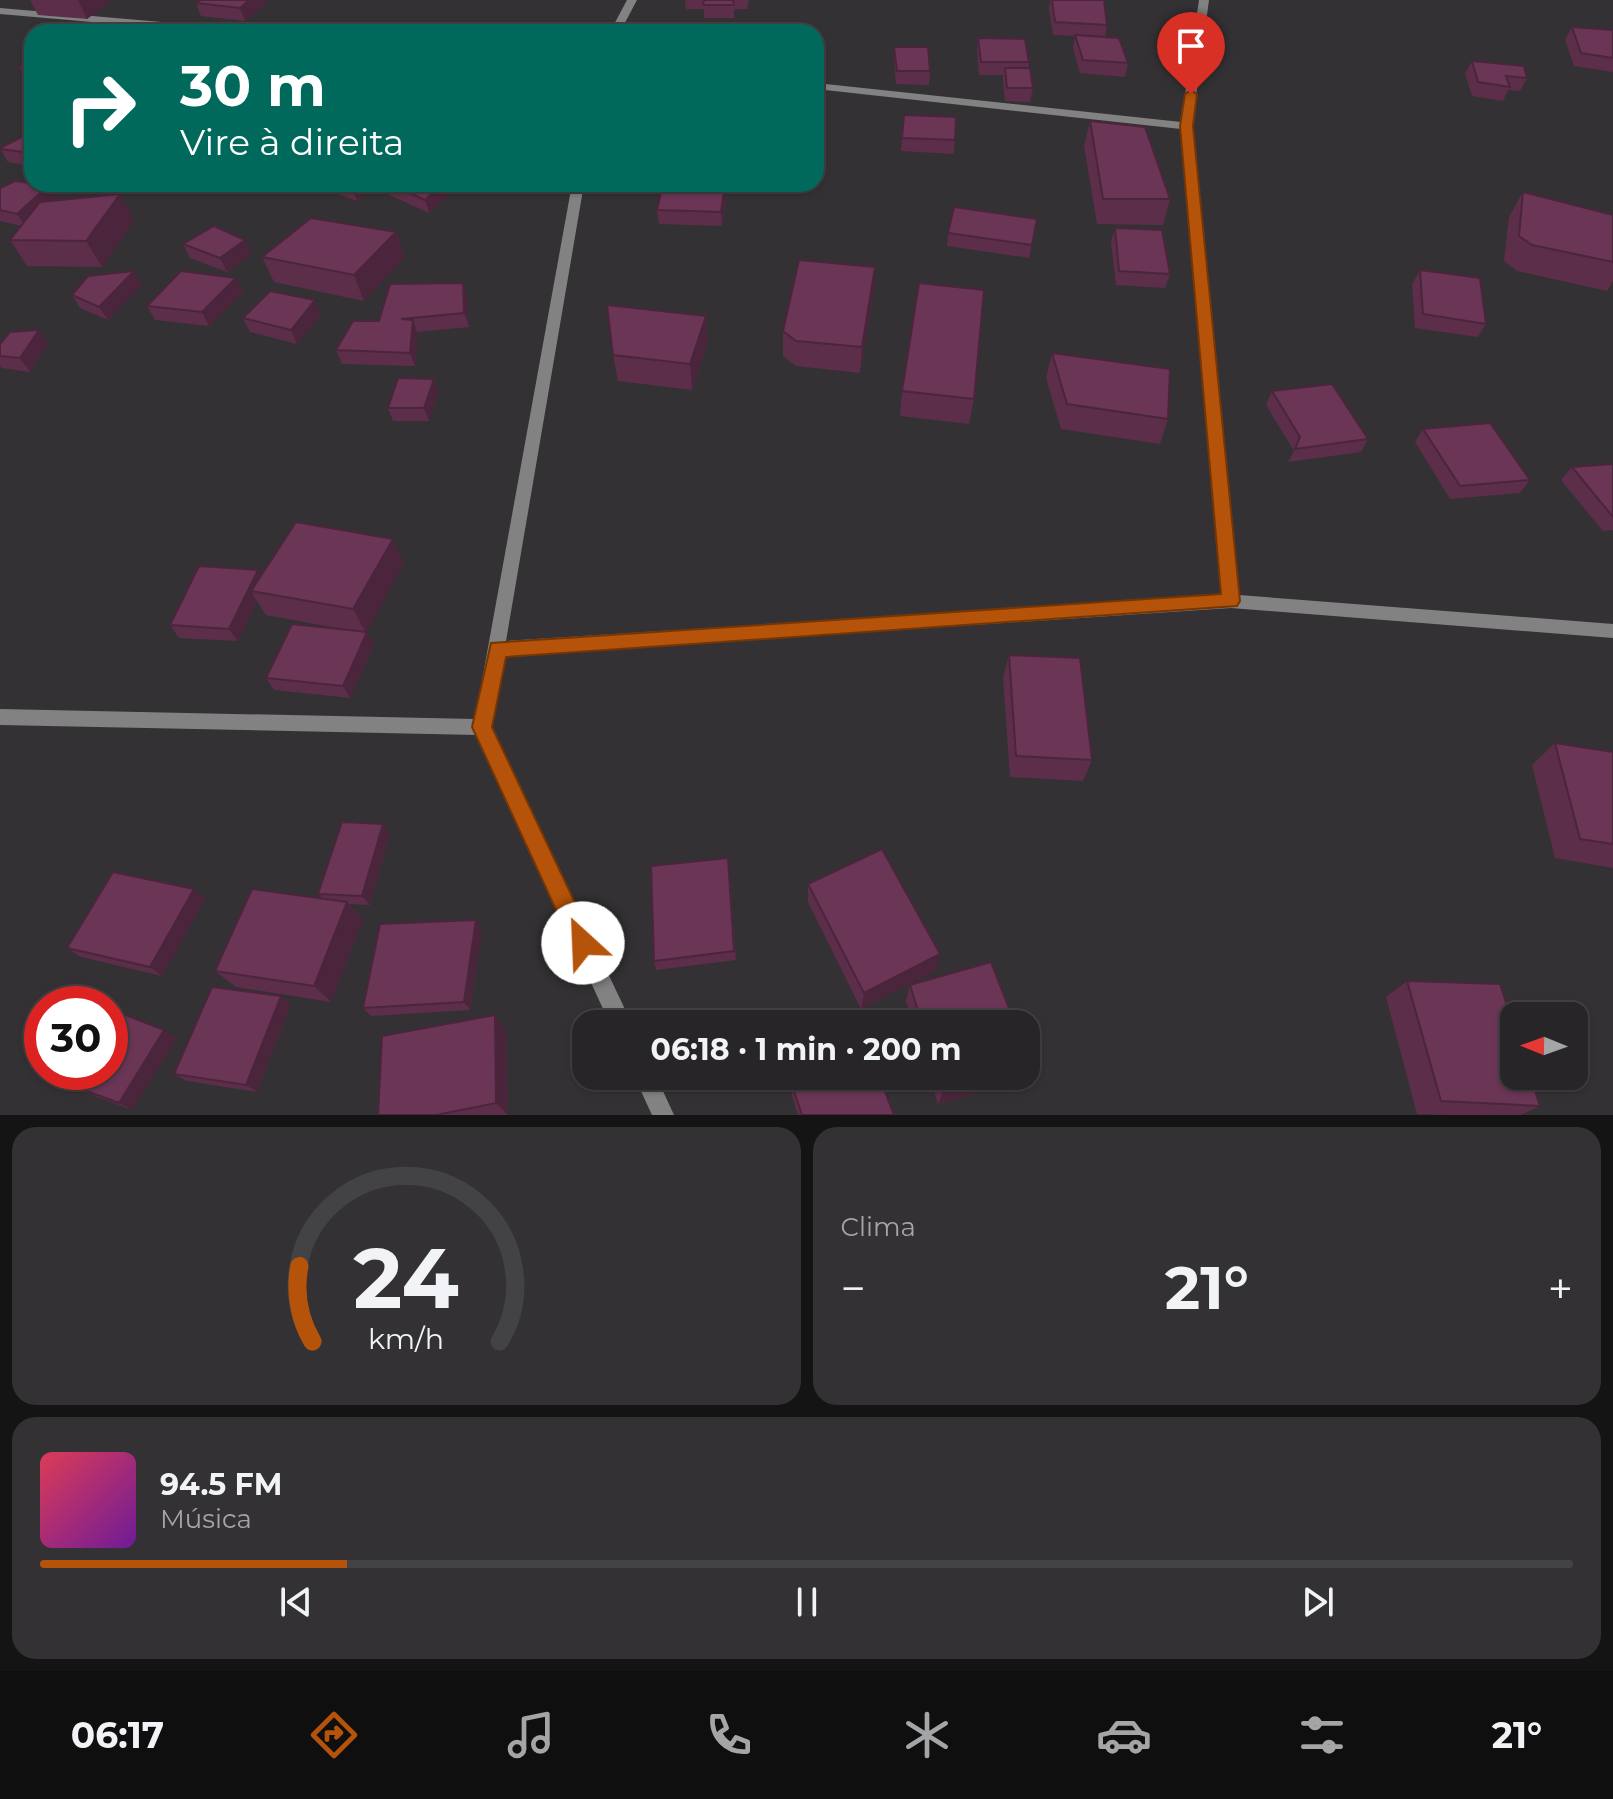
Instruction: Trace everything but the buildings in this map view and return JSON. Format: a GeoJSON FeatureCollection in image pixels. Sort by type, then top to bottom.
{"type":"FeatureCollection","features":[{"type":"Feature","properties":{"kind":"street"},"geometry":{"type":"LineString","coordinates":[[619,24],[632,0]]}},
{"type":"Feature","properties":{"kind":"street"},"geometry":{"type":"LineString","coordinates":[[1204,0],[1186,126],[1231,601]]}},
{"type":"Feature","properties":{"kind":"street"},"geometry":{"type":"LineString","coordinates":[[0,11],[150,24]]}},
{"type":"Feature","properties":{"kind":"street"},"geometry":{"type":"LineString","coordinates":[[824,87],[1186,126]]}},
{"type":"Feature","properties":{"kind":"street"},"geometry":{"type":"LineString","coordinates":[[577,192],[482,727],[614,1010]]}},
{"type":"Feature","properties":{"kind":"street"},"geometry":{"type":"LineString","coordinates":[[498,649],[1231,601],[1613,631]]}},
{"type":"Feature","properties":{"kind":"street"},"geometry":{"type":"LineString","coordinates":[[0,717],[482,727]]}},
{"type":"Feature","properties":{"kind":"street"},"geometry":{"type":"LineString","coordinates":[[651,1090],[663,1115]]}},
{"type":"Feature","properties":{"kind":"route"},"geometry":{"type":"LineString","coordinates":[[583,943],[482,727],[498,649],[1231,601],[1186,126],[1191,94]]}}]}
